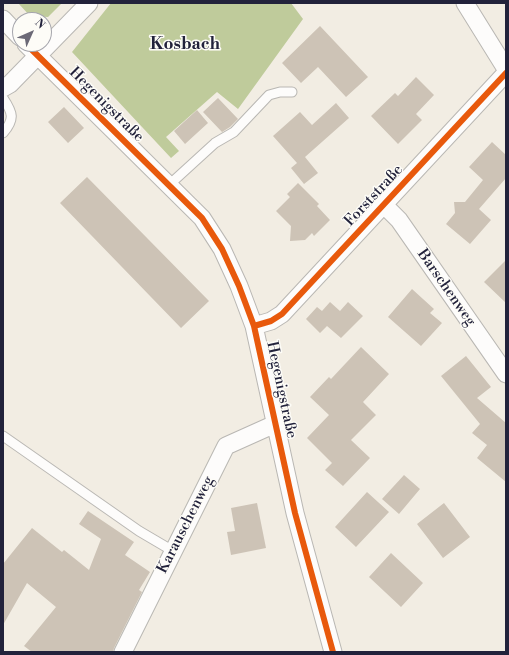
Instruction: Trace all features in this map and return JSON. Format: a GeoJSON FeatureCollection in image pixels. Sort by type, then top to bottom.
{"type":"FeatureCollection","features":[{"type":"Feature","properties":{"kind":"street"},"geometry":{"type":"LineString","coordinates":[[52,34],[89,3]]}},
{"type":"Feature","properties":{"kind":"street"},"geometry":{"type":"LineString","coordinates":[[465,3],[506,70]]}},
{"type":"Feature","properties":{"kind":"street"},"geometry":{"type":"LineString","coordinates":[[3,19],[12,29]]}},
{"type":"Feature","properties":{"kind":"street"},"geometry":{"type":"LineString","coordinates":[[3,88],[10,84],[31,52]]}},
{"type":"Feature","properties":{"kind":"street","name":"Hegenigstraße"},"geometry":{"type":"LineString","coordinates":[[34,52],[202,218],[222,249],[239,286],[254,326],[294,513],[333,652]]}},
{"type":"Feature","properties":{"kind":"street","name":"Forststraße"},"geometry":{"type":"LineString","coordinates":[[254,326],[282,314],[506,73]]}},
{"type":"Feature","properties":{"kind":"street","name":"Barschenweg"},"geometry":{"type":"LineString","coordinates":[[383,204],[399,220],[506,374]]}},
{"type":"Feature","properties":{"kind":"street","name":"Karauschenweg"},"geometry":{"type":"LineString","coordinates":[[123,652],[226,446],[275,424]]}},
{"type":"Feature","properties":{"kind":"lane"},"geometry":{"type":"LineString","coordinates":[[169,185],[215,143],[234,132],[270,95],[280,92],[292,92]]}},
{"type":"Feature","properties":{"kind":"lane"},"geometry":{"type":"LineString","coordinates":[[3,98],[9,107],[12,117],[10,125],[3,133]]}},
{"type":"Feature","properties":{"kind":"lane"},"geometry":{"type":"LineString","coordinates":[[3,436],[139,531],[173,551]]}},
{"type":"Feature","properties":{"kind":"green space"},"geometry":{"type":"Polygon","coordinates":[[[18,3],[62,3],[52,13],[26,12],[18,3]]]}},
{"type":"Feature","properties":{"kind":"green space"},"geometry":{"type":"Polygon","coordinates":[[[111,3],[291,3],[303,19],[238,109],[217,92],[166,137],[179,151],[171,158],[72,52],[111,3]]]}},
{"type":"Feature","properties":{"kind":"building"},"geometry":{"type":"Polygon","coordinates":[[[320,26],[368,77],[346,97],[318,67],[301,83],[282,63],[320,26]]]}},
{"type":"Feature","properties":{"kind":"building"},"geometry":{"type":"Polygon","coordinates":[[[416,77],[434,95],[416,114],[422,120],[398,144],[371,116],[395,93],[398,96],[416,77]]]}},
{"type":"Feature","properties":{"kind":"building"},"geometry":{"type":"Polygon","coordinates":[[[218,98],[238,119],[222,132],[203,112],[218,98]]]}},
{"type":"Feature","properties":{"kind":"building"},"geometry":{"type":"Polygon","coordinates":[[[336,103],[349,118],[305,157],[318,173],[304,184],[291,168],[297,163],[273,136],[300,112],[312,125],[336,103]]]}},
{"type":"Feature","properties":{"kind":"building"},"geometry":{"type":"Polygon","coordinates":[[[64,107],[84,128],[68,143],[48,122],[64,107]]]}},
{"type":"Feature","properties":{"kind":"building"},"geometry":{"type":"Polygon","coordinates":[[[197,110],[208,123],[185,144],[174,131],[197,110]]]}},
{"type":"Feature","properties":{"kind":"building"},"geometry":{"type":"Polygon","coordinates":[[[492,142],[506,155],[506,178],[479,209],[491,220],[470,244],[446,224],[455,213],[454,202],[465,202],[483,180],[469,167],[492,142]]]}},
{"type":"Feature","properties":{"kind":"building"},"geometry":{"type":"Polygon","coordinates":[[[87,177],[209,301],[181,328],[60,203],[87,177]]]}},
{"type":"Feature","properties":{"kind":"building"},"geometry":{"type":"Polygon","coordinates":[[[298,183],[319,204],[317,206],[330,220],[314,236],[312,233],[305,240],[290,241],[291,226],[276,211],[290,197],[287,194],[298,183]]]}},
{"type":"Feature","properties":{"kind":"building"},"geometry":{"type":"Polygon","coordinates":[[[506,260],[506,303],[484,282],[506,260]]]}},
{"type":"Feature","properties":{"kind":"building"},"geometry":{"type":"Polygon","coordinates":[[[412,289],[434,309],[430,313],[442,323],[421,346],[388,317],[412,289]]]}},
{"type":"Feature","properties":{"kind":"building"},"geometry":{"type":"Polygon","coordinates":[[[330,302],[340,311],[348,302],[363,316],[341,338],[327,326],[320,333],[306,319],[317,307],[322,311],[330,302]]]}},
{"type":"Feature","properties":{"kind":"building"},"geometry":{"type":"Polygon","coordinates":[[[361,347],[389,374],[363,402],[376,415],[351,440],[370,458],[343,486],[325,470],[332,463],[307,438],[329,415],[310,397],[329,377],[331,379],[361,347]]]}},
{"type":"Feature","properties":{"kind":"building"},"geometry":{"type":"Polygon","coordinates":[[[466,356],[491,387],[477,398],[506,423],[506,482],[477,458],[487,445],[472,433],[480,424],[441,376],[466,356]]]}},
{"type":"Feature","properties":{"kind":"building"},"geometry":{"type":"Polygon","coordinates":[[[404,475],[420,489],[399,514],[382,499],[404,475]]]}},
{"type":"Feature","properties":{"kind":"building"},"geometry":{"type":"Polygon","coordinates":[[[367,492],[389,512],[356,547],[335,527],[367,492]]]}},
{"type":"Feature","properties":{"kind":"building"},"geometry":{"type":"Polygon","coordinates":[[[257,503],[266,548],[231,555],[227,532],[235,531],[231,508],[257,503]]]}},
{"type":"Feature","properties":{"kind":"building"},"geometry":{"type":"Polygon","coordinates":[[[444,503],[470,537],[443,558],[417,524],[444,503]]]}},
{"type":"Feature","properties":{"kind":"building"},"geometry":{"type":"Polygon","coordinates":[[[88,511],[134,542],[125,555],[150,572],[139,590],[142,592],[113,652],[32,652],[24,646],[56,607],[27,583],[3,625],[3,564],[32,528],[62,552],[64,550],[89,570],[101,539],[79,524],[88,511]]]}},
{"type":"Feature","properties":{"kind":"building"},"geometry":{"type":"Polygon","coordinates":[[[391,553],[423,583],[401,607],[369,577],[391,553]]]}},
{"type":"Feature","properties":{"kind":"cycle path"},"geometry":{"type":"LineString","coordinates":[[34,52],[202,218],[222,249],[239,286],[254,326],[295,513],[333,652]]}},
{"type":"Feature","properties":{"kind":"cycle path"},"geometry":{"type":"LineString","coordinates":[[254,326],[271,321],[282,314],[506,73]]}},
{"type":"Feature","properties":{"kind":"district","name":"Kosbach"},"geometry":{"type":"Point","coordinates":[185,45]}}]}
